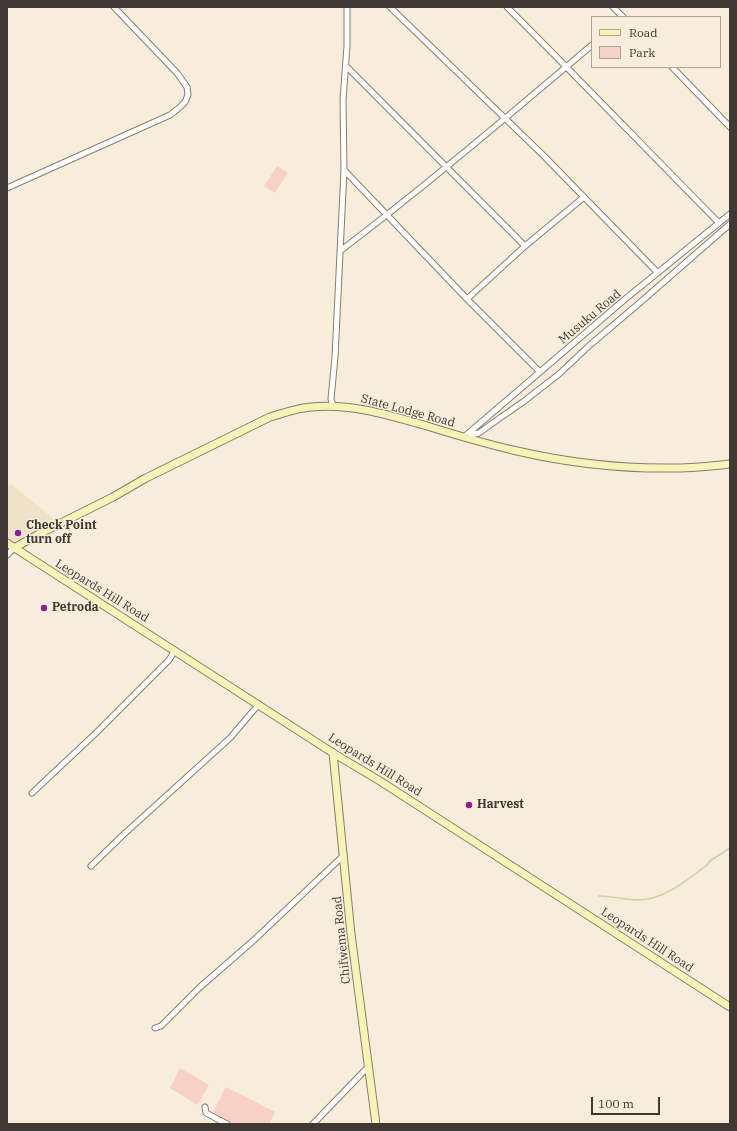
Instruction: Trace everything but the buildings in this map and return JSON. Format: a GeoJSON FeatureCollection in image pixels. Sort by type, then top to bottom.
{"type":"FeatureCollection","features":[{"type":"Feature","properties":{"kind":"street"},"geometry":{"type":"LineString","coordinates":[[7,188],[170,115],[185,102],[188,95],[187,87],[184,82],[114,7]]}},
{"type":"Feature","properties":{"kind":"street"},"geometry":{"type":"LineString","coordinates":[[333,406],[331,399],[344,170],[343,100],[346,66],[347,7]]}},
{"type":"Feature","properties":{"kind":"street"},"geometry":{"type":"LineString","coordinates":[[390,7],[504,117],[658,273]]}},
{"type":"Feature","properties":{"kind":"street"},"geometry":{"type":"LineString","coordinates":[[506,7],[566,66],[719,223]]}},
{"type":"Feature","properties":{"kind":"street"},"geometry":{"type":"LineString","coordinates":[[613,7],[622,16]]}},
{"type":"Feature","properties":{"kind":"street"},"geometry":{"type":"LineString","coordinates":[[340,251],[447,166],[591,46]]}},
{"type":"Feature","properties":{"kind":"street"},"geometry":{"type":"LineString","coordinates":[[346,66],[525,246]]}},
{"type":"Feature","properties":{"kind":"street"},"geometry":{"type":"LineString","coordinates":[[673,68],[730,127]]}},
{"type":"Feature","properties":{"kind":"street"},"geometry":{"type":"LineString","coordinates":[[344,170],[466,299],[540,372]]}},
{"type":"Feature","properties":{"kind":"street"},"geometry":{"type":"LineString","coordinates":[[466,299],[525,246],[584,197]]}},
{"type":"Feature","properties":{"kind":"street","name":"Musuku Road"},"geometry":{"type":"LineString","coordinates":[[464,437],[624,300],[730,214]]}},
{"type":"Feature","properties":{"kind":"street"},"geometry":{"type":"LineString","coordinates":[[464,437],[479,433],[523,402],[553,378],[730,224]]}},
{"type":"Feature","properties":{"kind":"street","name":"State Lodge Road"},"geometry":{"type":"LineString","coordinates":[[14,548],[113,497],[146,478],[270,417],[311,407],[333,406],[361,408],[391,415],[517,451],[581,463],[628,467],[676,468],[730,464]]}},
{"type":"Feature","properties":{"kind":"street","name":"Leopards Hill Road"},"geometry":{"type":"LineString","coordinates":[[7,543],[730,1007]]}},
{"type":"Feature","properties":{"kind":"street"},"geometry":{"type":"LineString","coordinates":[[7,555],[14,548]]}},
{"type":"Feature","properties":{"kind":"street"},"geometry":{"type":"LineString","coordinates":[[32,793],[96,733],[168,660],[175,650]]}},
{"type":"Feature","properties":{"kind":"street"},"geometry":{"type":"LineString","coordinates":[[91,866],[123,834],[230,738],[259,704]]}},
{"type":"Feature","properties":{"kind":"street","name":"Chifwema Road"},"geometry":{"type":"LineString","coordinates":[[333,753],[351,934],[376,1124]]}},
{"type":"Feature","properties":{"kind":"street"},"geometry":{"type":"LineString","coordinates":[[155,1028],[161,1026],[199,988],[254,940],[344,855]]}},
{"type":"Feature","properties":{"kind":"street"},"geometry":{"type":"LineString","coordinates":[[313,1124],[369,1066]]}},
{"type":"Feature","properties":{"kind":"street"},"geometry":{"type":"LineString","coordinates":[[205,1107],[206,1113],[212,1118],[226,1124]]}},
{"type":"Feature","properties":{"kind":"shaded area"},"geometry":{"type":"Polygon","coordinates":[[[11,484],[56,521],[14,542],[7,537],[7,488],[11,484]]]}},
{"type":"Feature","properties":{"kind":"green space"},"geometry":{"type":"Polygon","coordinates":[[[277,166],[288,173],[275,193],[264,186],[277,166]]]}},
{"type":"Feature","properties":{"kind":"green space"},"geometry":{"type":"Polygon","coordinates":[[[180,1068],[209,1085],[197,1105],[170,1088],[180,1068]]]}},
{"type":"Feature","properties":{"kind":"green space"},"geometry":{"type":"Polygon","coordinates":[[[226,1087],[275,1112],[269,1124],[230,1124],[212,1114],[226,1087]]]}},
{"type":"Feature","properties":{"kind":"waterway"},"geometry":{"type":"LineString","coordinates":[[599,896],[639,900],[658,896],[675,888],[707,865],[710,861],[730,848]]}},
{"type":"Feature","properties":{"kind":"place","name":"Check Point turn off"},"geometry":{"type":"Point","coordinates":[18,533]}},
{"type":"Feature","properties":{"kind":"place","name":"Petroda"},"geometry":{"type":"Point","coordinates":[44,608]}},
{"type":"Feature","properties":{"kind":"place","name":"Harvest"},"geometry":{"type":"Point","coordinates":[469,805]}}]}
